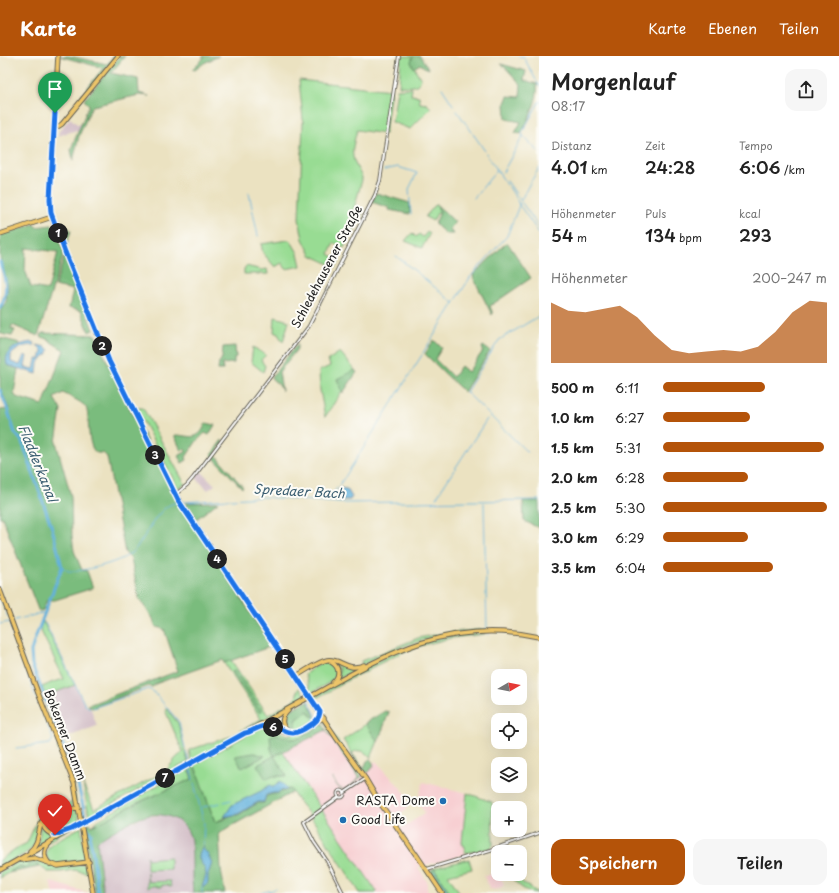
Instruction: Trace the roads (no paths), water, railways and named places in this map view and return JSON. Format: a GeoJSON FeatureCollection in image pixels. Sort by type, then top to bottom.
{"type":"FeatureCollection","features":[{"type":"Feature","properties":{"kind":"main road"},"geometry":{"type":"LineString","coordinates":[[58,56],[50,199],[52,217],[109,361],[178,500],[320,712],[347,749],[377,796],[380,798],[442,893]]}},
{"type":"Feature","properties":{"kind":"main road"},"geometry":{"type":"LineString","coordinates":[[54,127],[62,124],[118,56]]}},
{"type":"Feature","properties":{"kind":"main road"},"geometry":{"type":"LineString","coordinates":[[0,234],[52,217]]}},
{"type":"Feature","properties":{"kind":"main road","name":"Bokerner Damm"},"geometry":{"type":"LineString","coordinates":[[0,590],[38,693],[71,774],[78,801],[93,893]]}},
{"type":"Feature","properties":{"kind":"main road"},"geometry":{"type":"LineString","coordinates":[[50,864],[45,857],[48,845],[72,829],[376,661],[412,645],[443,636],[500,632],[539,637]]}},
{"type":"Feature","properties":{"kind":"main road"},"geometry":{"type":"LineString","coordinates":[[297,677],[324,660],[332,660],[353,668],[376,661]]}},
{"type":"Feature","properties":{"kind":"main road"},"geometry":{"type":"LineString","coordinates":[[320,691],[335,680],[338,674],[338,668],[334,663],[324,660]]}},
{"type":"Feature","properties":{"kind":"main road"},"geometry":{"type":"LineString","coordinates":[[301,682],[304,673]]}},
{"type":"Feature","properties":{"kind":"main road"},"geometry":{"type":"LineString","coordinates":[[292,734],[285,729],[282,719],[285,713],[302,701]]}},
{"type":"Feature","properties":{"kind":"main road"},"geometry":{"type":"LineString","coordinates":[[317,720],[320,712]]}},
{"type":"Feature","properties":{"kind":"main road"},"geometry":{"type":"LineString","coordinates":[[245,733],[265,726],[292,734],[301,732],[317,720],[324,717]]}},
{"type":"Feature","properties":{"kind":"main road"},"geometry":{"type":"LineString","coordinates":[[74,806],[78,801]]}},
{"type":"Feature","properties":{"kind":"main road"},"geometry":{"type":"LineString","coordinates":[[18,860],[35,846],[38,840],[41,822],[46,816],[52,812],[74,806],[79,807]]}},
{"type":"Feature","properties":{"kind":"main road"},"geometry":{"type":"LineString","coordinates":[[68,808],[79,807]]}},
{"type":"Feature","properties":{"kind":"main road"},"geometry":{"type":"LineString","coordinates":[[46,816],[43,822],[49,834],[58,835],[72,829]]}},
{"type":"Feature","properties":{"kind":"main road"},"geometry":{"type":"LineString","coordinates":[[0,870],[63,835]]}},
{"type":"Feature","properties":{"kind":"main road"},"geometry":{"type":"LineString","coordinates":[[78,863],[83,861],[87,856]]}},
{"type":"Feature","properties":{"kind":"main road"},"geometry":{"type":"LineString","coordinates":[[11,864],[24,858],[38,859],[58,866],[88,862]]}},
{"type":"Feature","properties":{"kind":"main road"},"geometry":{"type":"LineString","coordinates":[[83,861],[88,862]]}},
{"type":"Feature","properties":{"kind":"street","name":"Schledehausener Straße"},"geometry":{"type":"LineString","coordinates":[[176,494],[190,482],[296,344],[313,319],[378,186],[382,173],[399,56]]}},
{"type":"Feature","properties":{"kind":"street"},"geometry":{"type":"LineString","coordinates":[[343,893],[330,866],[314,842],[304,822],[339,797],[344,797],[344,793],[365,778]]}},
{"type":"Feature","properties":{"kind":"street"},"geometry":{"type":"LineString","coordinates":[[339,797],[339,792],[343,791],[344,793]]}},
{"type":"Feature","properties":{"kind":"street"},"geometry":{"type":"LineString","coordinates":[[426,869],[490,850],[539,833]]}},
{"type":"Feature","properties":{"kind":"water"},"geometry":{"type":"Polygon","coordinates":[[[32,342],[35,343],[34,346],[21,348],[11,355],[11,362],[20,365],[24,355],[27,356],[25,367],[34,369],[36,359],[40,359],[42,351],[37,345],[46,347],[49,350],[47,355],[44,356],[38,364],[37,374],[7,365],[7,355],[10,351],[18,346],[32,342]]]}},
{"type":"Feature","properties":{"kind":"water"},"geometry":{"type":"Polygon","coordinates":[[[340,488],[347,489],[352,497],[350,500],[336,500],[335,497],[340,488]]]}},
{"type":"Feature","properties":{"kind":"water"},"geometry":{"type":"Polygon","coordinates":[[[280,781],[287,788],[286,790],[280,791],[279,793],[266,795],[264,802],[258,802],[238,814],[224,817],[232,805],[270,785],[274,787],[280,781]]]}},
{"type":"Feature","properties":{"kind":"water"},"geometry":{"type":"Polygon","coordinates":[[[203,845],[204,850],[208,854],[212,863],[208,875],[208,883],[202,887],[206,875],[205,869],[199,859],[199,855],[203,845]]]}},
{"type":"Feature","properties":{"kind":"waterway"},"geometry":{"type":"LineString","coordinates":[[519,56],[524,57]]}},
{"type":"Feature","properties":{"kind":"waterway"},"geometry":{"type":"LineString","coordinates":[[523,56],[536,80]]}},
{"type":"Feature","properties":{"kind":"waterway"},"geometry":{"type":"LineString","coordinates":[[537,82],[539,86]]}},
{"type":"Feature","properties":{"kind":"waterway"},"geometry":{"type":"LineString","coordinates":[[442,88],[453,105]]}},
{"type":"Feature","properties":{"kind":"waterway"},"geometry":{"type":"LineString","coordinates":[[539,102],[522,133],[523,136],[539,152]]}},
{"type":"Feature","properties":{"kind":"waterway"},"geometry":{"type":"LineString","coordinates":[[457,111],[466,124]]}},
{"type":"Feature","properties":{"kind":"waterway"},"geometry":{"type":"LineString","coordinates":[[467,125],[485,151]]}},
{"type":"Feature","properties":{"kind":"waterway"},"geometry":{"type":"LineString","coordinates":[[503,172],[523,136]]}},
{"type":"Feature","properties":{"kind":"waterway"},"geometry":{"type":"LineString","coordinates":[[488,157],[507,185]]}},
{"type":"Feature","properties":{"kind":"waterway"},"geometry":{"type":"LineString","coordinates":[[384,170],[398,167],[417,173],[409,189],[411,214]]}},
{"type":"Feature","properties":{"kind":"waterway"},"geometry":{"type":"LineString","coordinates":[[532,180],[539,168]]}},
{"type":"Feature","properties":{"kind":"waterway"},"geometry":{"type":"LineString","coordinates":[[474,198],[497,170]]}},
{"type":"Feature","properties":{"kind":"waterway"},"geometry":{"type":"LineString","coordinates":[[507,181],[521,201]]}},
{"type":"Feature","properties":{"kind":"waterway"},"geometry":{"type":"LineString","coordinates":[[521,200],[531,181]]}},
{"type":"Feature","properties":{"kind":"waterway"},"geometry":{"type":"LineString","coordinates":[[509,187],[516,198]]}},
{"type":"Feature","properties":{"kind":"waterway"},"geometry":{"type":"LineString","coordinates":[[249,193],[258,236]]}},
{"type":"Feature","properties":{"kind":"waterway"},"geometry":{"type":"LineString","coordinates":[[517,200],[519,205]]}},
{"type":"Feature","properties":{"kind":"waterway"},"geometry":{"type":"LineString","coordinates":[[472,275],[507,236],[520,203]]}},
{"type":"Feature","properties":{"kind":"waterway"},"geometry":{"type":"LineString","coordinates":[[522,203],[539,227]]}},
{"type":"Feature","properties":{"kind":"waterway"},"geometry":{"type":"LineString","coordinates":[[520,206],[539,233]]}},
{"type":"Feature","properties":{"kind":"waterway"},"geometry":{"type":"LineString","coordinates":[[396,256],[419,274]]}},
{"type":"Feature","properties":{"kind":"waterway","name":"Fladderkanal"},"geometry":{"type":"LineString","coordinates":[[0,262],[6,285],[5,296],[0,308]]}},
{"type":"Feature","properties":{"kind":"waterway"},"geometry":{"type":"LineString","coordinates":[[420,275],[454,303]]}},
{"type":"Feature","properties":{"kind":"waterway"},"geometry":{"type":"LineString","coordinates":[[423,353],[471,276]]}},
{"type":"Feature","properties":{"kind":"waterway"},"geometry":{"type":"LineString","coordinates":[[527,452],[466,392],[499,340],[539,316]]}},
{"type":"Feature","properties":{"kind":"waterway"},"geometry":{"type":"LineString","coordinates":[[345,477],[422,355]]}},
{"type":"Feature","properties":{"kind":"waterway"},"geometry":{"type":"LineString","coordinates":[[0,390],[15,433],[21,440],[25,450],[52,528],[62,567],[31,651],[32,665],[75,773],[83,806],[86,827],[91,833],[90,840],[98,893]]}},
{"type":"Feature","properties":{"kind":"waterway"},"geometry":{"type":"LineString","coordinates":[[436,498],[487,419]]}},
{"type":"Feature","properties":{"kind":"waterway"},"geometry":{"type":"LineString","coordinates":[[328,501],[344,478]]}},
{"type":"Feature","properties":{"kind":"waterway","name":"Spredaer Bach"},"geometry":{"type":"LineString","coordinates":[[182,502],[263,497],[340,503],[539,500]]}},
{"type":"Feature","properties":{"kind":"waterway","name":"Spredaer Bach"},"geometry":{"type":"LineString","coordinates":[[62,567],[68,571],[82,570],[109,564],[130,554],[141,541],[157,516],[171,504],[179,502]]}},
{"type":"Feature","properties":{"kind":"waterway"},"geometry":{"type":"LineString","coordinates":[[484,503],[487,630]]}},
{"type":"Feature","properties":{"kind":"waterway"},"geometry":{"type":"LineString","coordinates":[[0,597],[8,617]]}},
{"type":"Feature","properties":{"kind":"waterway"},"geometry":{"type":"LineString","coordinates":[[15,620],[46,612]]}},
{"type":"Feature","properties":{"kind":"waterway"},"geometry":{"type":"LineString","coordinates":[[9,622],[53,739],[50,744],[16,748]]}},
{"type":"Feature","properties":{"kind":"waterway"},"geometry":{"type":"LineString","coordinates":[[0,624],[9,622]]}},
{"type":"Feature","properties":{"kind":"waterway"},"geometry":{"type":"LineString","coordinates":[[45,623],[85,705],[90,708]]}},
{"type":"Feature","properties":{"kind":"waterway"},"geometry":{"type":"LineString","coordinates":[[274,647],[282,660]]}},
{"type":"Feature","properties":{"kind":"waterway"},"geometry":{"type":"LineString","coordinates":[[93,708],[148,689],[153,691],[179,722],[185,748]]}},
{"type":"Feature","properties":{"kind":"waterway"},"geometry":{"type":"LineString","coordinates":[[308,700],[316,715],[314,720]]}},
{"type":"Feature","properties":{"kind":"waterway"},"geometry":{"type":"LineString","coordinates":[[317,724],[322,722]]}},
{"type":"Feature","properties":{"kind":"waterway"},"geometry":{"type":"LineString","coordinates":[[186,751],[189,762]]}},
{"type":"Feature","properties":{"kind":"waterway"},"geometry":{"type":"LineString","coordinates":[[190,765],[193,780]]}},
{"type":"Feature","properties":{"kind":"waterway"},"geometry":{"type":"LineString","coordinates":[[194,783],[204,823],[203,845]]}},
{"type":"Feature","properties":{"kind":"waterway"},"geometry":{"type":"LineString","coordinates":[[224,802],[231,800]]}},
{"type":"Feature","properties":{"kind":"waterway"},"geometry":{"type":"LineString","coordinates":[[211,805],[220,803]]}},
{"type":"Feature","properties":{"kind":"waterway"},"geometry":{"type":"LineString","coordinates":[[203,807],[208,806]]}},
{"type":"Feature","properties":{"kind":"waterway"},"geometry":{"type":"LineString","coordinates":[[434,871],[449,893]]}},
{"type":"Feature","properties":{"kind":"waterway"},"geometry":{"type":"LineString","coordinates":[[202,887],[202,893]]}},
{"type":"Feature","properties":{"kind":"waterway"},"geometry":{"type":"LineString","coordinates":[[269,891],[276,889]]}},
{"type":"Feature","properties":{"kind":"waterway"},"geometry":{"type":"LineString","coordinates":[[261,893],[268,891],[272,893]]}},
{"type":"Feature","properties":{"kind":"place","name":"RASTA Dome"},"geometry":{"type":"Point","coordinates":[443,801]}},
{"type":"Feature","properties":{"kind":"place","name":"Good Life"},"geometry":{"type":"Point","coordinates":[343,820]}}]}
